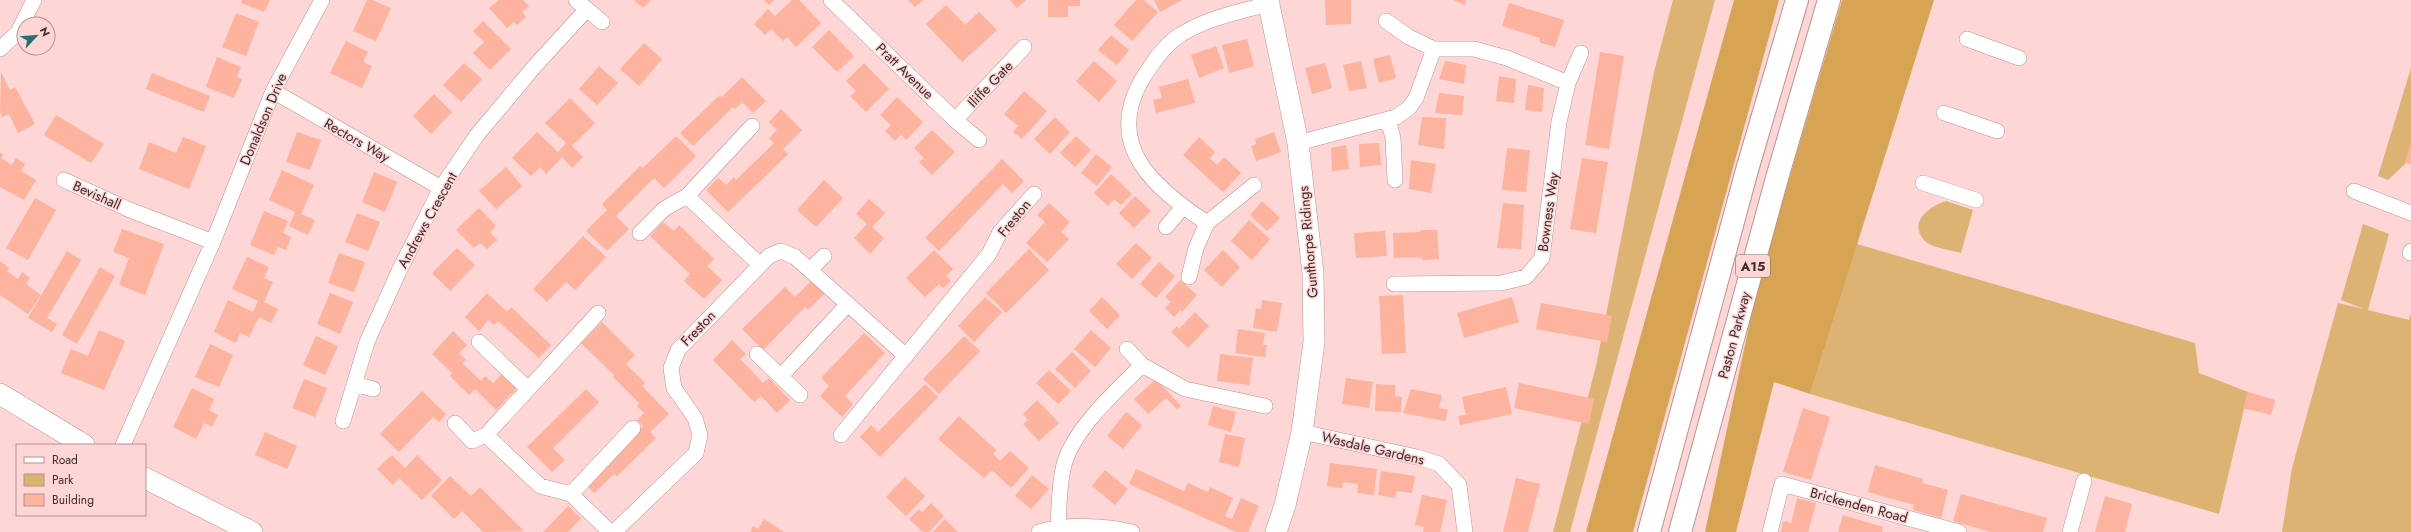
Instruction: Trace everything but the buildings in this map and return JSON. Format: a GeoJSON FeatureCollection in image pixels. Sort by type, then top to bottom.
{"type":"FeatureCollection","features":[{"type":"Feature","properties":{"kind":"highway","name":"A15"},"geometry":{"type":"LineString","coordinates":[[1649,532],[1747,170],[1797,0]]}},
{"type":"Feature","properties":{"kind":"highway","name":"Paston Parkway"},"geometry":{"type":"LineString","coordinates":[[1680,532],[1777,178],[1829,0]]}},
{"type":"Feature","properties":{"kind":"street"},"geometry":{"type":"LineString","coordinates":[[0,49],[18,32],[34,0]]}},
{"type":"Feature","properties":{"kind":"street","name":"Donaldson Drive"},"geometry":{"type":"LineString","coordinates":[[124,444],[213,242],[273,91],[322,0]]}},
{"type":"Feature","properties":{"kind":"street","name":"Pratt Avenue"},"geometry":{"type":"LineString","coordinates":[[831,0],[955,120],[979,140]]}},
{"type":"Feature","properties":{"kind":"street"},"geometry":{"type":"LineString","coordinates":[[1207,223],[1183,207],[1152,180],[1137,157],[1127,130],[1132,99],[1151,64],[1173,40],[1198,26],[1268,2]]}},
{"type":"Feature","properties":{"kind":"street","name":"Gunthorpe Ridings"},"geometry":{"type":"LineString","coordinates":[[1268,2],[1298,143],[1313,272],[1314,342],[1302,432],[1285,505],[1276,532]]}},
{"type":"Feature","properties":{"kind":"street","name":"Andrews Crescent"},"geometry":{"type":"LineString","coordinates":[[343,421],[367,342],[399,271],[441,188],[477,136],[534,67],[581,5],[602,22]]}},
{"type":"Feature","properties":{"kind":"street"},"geometry":{"type":"LineString","coordinates":[[1386,21],[1409,37],[1434,49],[1474,49],[1507,58],[1568,83]]}},
{"type":"Feature","properties":{"kind":"street"},"geometry":{"type":"LineString","coordinates":[[1967,39],[2019,58]]}},
{"type":"Feature","properties":{"kind":"street","name":"Iliffe Gate"},"geometry":{"type":"LineString","coordinates":[[955,120],[1024,47]]}},
{"type":"Feature","properties":{"kind":"street"},"geometry":{"type":"LineString","coordinates":[[1298,143],[1396,117],[1409,108],[1416,98],[1434,49]]}},
{"type":"Feature","properties":{"kind":"street","name":"Bowness Way"},"geometry":{"type":"LineString","coordinates":[[1394,284],[1501,283],[1526,276],[1542,258],[1548,228],[1560,122],[1568,83],[1581,53]]}},
{"type":"Feature","properties":{"kind":"street","name":"Rectors Way"},"geometry":{"type":"LineString","coordinates":[[273,91],[441,188]]}},
{"type":"Feature","properties":{"kind":"street"},"geometry":{"type":"LineString","coordinates":[[1944,113],[1997,132]]}},
{"type":"Feature","properties":{"kind":"street"},"geometry":{"type":"LineString","coordinates":[[1388,119],[1393,138],[1395,180]]}},
{"type":"Feature","properties":{"kind":"street"},"geometry":{"type":"LineString","coordinates":[[640,233],[664,209],[687,196],[752,126]]}},
{"type":"Feature","properties":{"kind":"street","name":"Bevishall"},"geometry":{"type":"LineString","coordinates":[[64,180],[130,210],[213,242]]}},
{"type":"Feature","properties":{"kind":"street"},"geometry":{"type":"LineString","coordinates":[[1923,183],[1976,200]]}},
{"type":"Feature","properties":{"kind":"street"},"geometry":{"type":"LineString","coordinates":[[1189,277],[1196,248],[1207,223],[1254,185]]}},
{"type":"Feature","properties":{"kind":"street"},"geometry":{"type":"LineString","coordinates":[[2354,191],[2411,213]]}},
{"type":"Feature","properties":{"kind":"street","name":"Freston"},"geometry":{"type":"LineString","coordinates":[[841,436],[989,254],[1000,232],[1034,194]]}},
{"type":"Feature","properties":{"kind":"street"},"geometry":{"type":"LineString","coordinates":[[687,196],[760,265]]}},
{"type":"Feature","properties":{"kind":"street"},"geometry":{"type":"LineString","coordinates":[[1166,227],[1183,207]]}},
{"type":"Feature","properties":{"kind":"street","name":"Freston"},"geometry":{"type":"LineString","coordinates":[[614,532],[696,453],[700,435],[695,418],[674,388],[671,368],[678,350],[769,256],[781,252],[794,257],[906,356]]}},
{"type":"Feature","properties":{"kind":"street"},"geometry":{"type":"LineString","coordinates":[[810,270],[824,256]]}},
{"type":"Feature","properties":{"kind":"street"},"geometry":{"type":"LineString","coordinates":[[780,376],[848,304]]}},
{"type":"Feature","properties":{"kind":"street"},"geometry":{"type":"LineString","coordinates":[[456,423],[472,441],[486,435],[598,313]]}},
{"type":"Feature","properties":{"kind":"street"},"geometry":{"type":"LineString","coordinates":[[479,342],[528,389]]}},
{"type":"Feature","properties":{"kind":"street"},"geometry":{"type":"LineString","coordinates":[[1127,349],[1142,366],[1185,389],[1265,406]]}},
{"type":"Feature","properties":{"kind":"street"},"geometry":{"type":"LineString","coordinates":[[757,354],[800,395]]}},
{"type":"Feature","properties":{"kind":"street"},"geometry":{"type":"LineString","coordinates":[[1058,527],[1063,468],[1076,440],[1098,410],[1142,366]]}},
{"type":"Feature","properties":{"kind":"street"},"geometry":{"type":"LineString","coordinates":[[354,384],[372,389]]}},
{"type":"Feature","properties":{"kind":"street"},"geometry":{"type":"LineString","coordinates":[[0,394],[82,444]]}},
{"type":"Feature","properties":{"kind":"street"},"geometry":{"type":"LineString","coordinates":[[571,494],[632,428]]}},
{"type":"Feature","properties":{"kind":"street","name":"Wasdale Gardens"},"geometry":{"type":"LineString","coordinates":[[1302,432],[1417,457],[1439,464],[1459,485],[1465,532]]}},
{"type":"Feature","properties":{"kind":"street"},"geometry":{"type":"LineString","coordinates":[[486,435],[540,486],[571,494],[610,532]]}},
{"type":"Feature","properties":{"kind":"street"},"geometry":{"type":"LineString","coordinates":[[146,479],[252,532]]}},
{"type":"Feature","properties":{"kind":"street"},"geometry":{"type":"LineString","coordinates":[[2070,532],[2084,481]]}},
{"type":"Feature","properties":{"kind":"street","name":"Brickenden Road"},"geometry":{"type":"LineString","coordinates":[[1770,532],[1782,484],[1959,532]]}},
{"type":"Feature","properties":{"kind":"street"},"geometry":{"type":"LineString","coordinates":[[1039,532],[1058,527],[1122,529],[1132,532]]}},
{"type":"Feature","properties":{"kind":"green space"},"geometry":{"type":"Polygon","coordinates":[[[1673,0],[1715,0],[1570,532],[1553,532],[1596,366],[1654,72],[1673,0]]]}},
{"type":"Feature","properties":{"kind":"green space"},"geometry":{"type":"Polygon","coordinates":[[[2411,68],[2411,145],[2405,164],[2388,180],[2378,176],[2411,68]]]}},
{"type":"Feature","properties":{"kind":"green space"},"geometry":{"type":"Polygon","coordinates":[[[1946,201],[1973,210],[1961,253],[1932,245],[1925,241],[1920,234],[1918,227],[1923,216],[1933,207],[1946,201]]]}},
{"type":"Feature","properties":{"kind":"green space"},"geometry":{"type":"Polygon","coordinates":[[[2363,224],[2389,234],[2368,310],[2409,320],[2411,314],[2411,532],[2282,532],[2292,468],[2338,303],[2364,309],[2341,300],[2363,224]]]}},
{"type":"Feature","properties":{"kind":"green space"},"geometry":{"type":"Polygon","coordinates":[[[1857,244],[2195,343],[2199,373],[2248,392],[2219,514],[1810,394],[1857,244]]]}},
{"type":"Feature","properties":{"kind":"shaded area"},"geometry":{"type":"Polygon","coordinates":[[[1734,0],[1779,0],[1633,532],[1586,532],[1734,0]]]}},
{"type":"Feature","properties":{"kind":"shaded area"},"geometry":{"type":"Polygon","coordinates":[[[1842,0],[1934,0],[1810,394],[1774,382],[1736,532],[1705,532],[1758,284],[1842,0]]]}}]}
